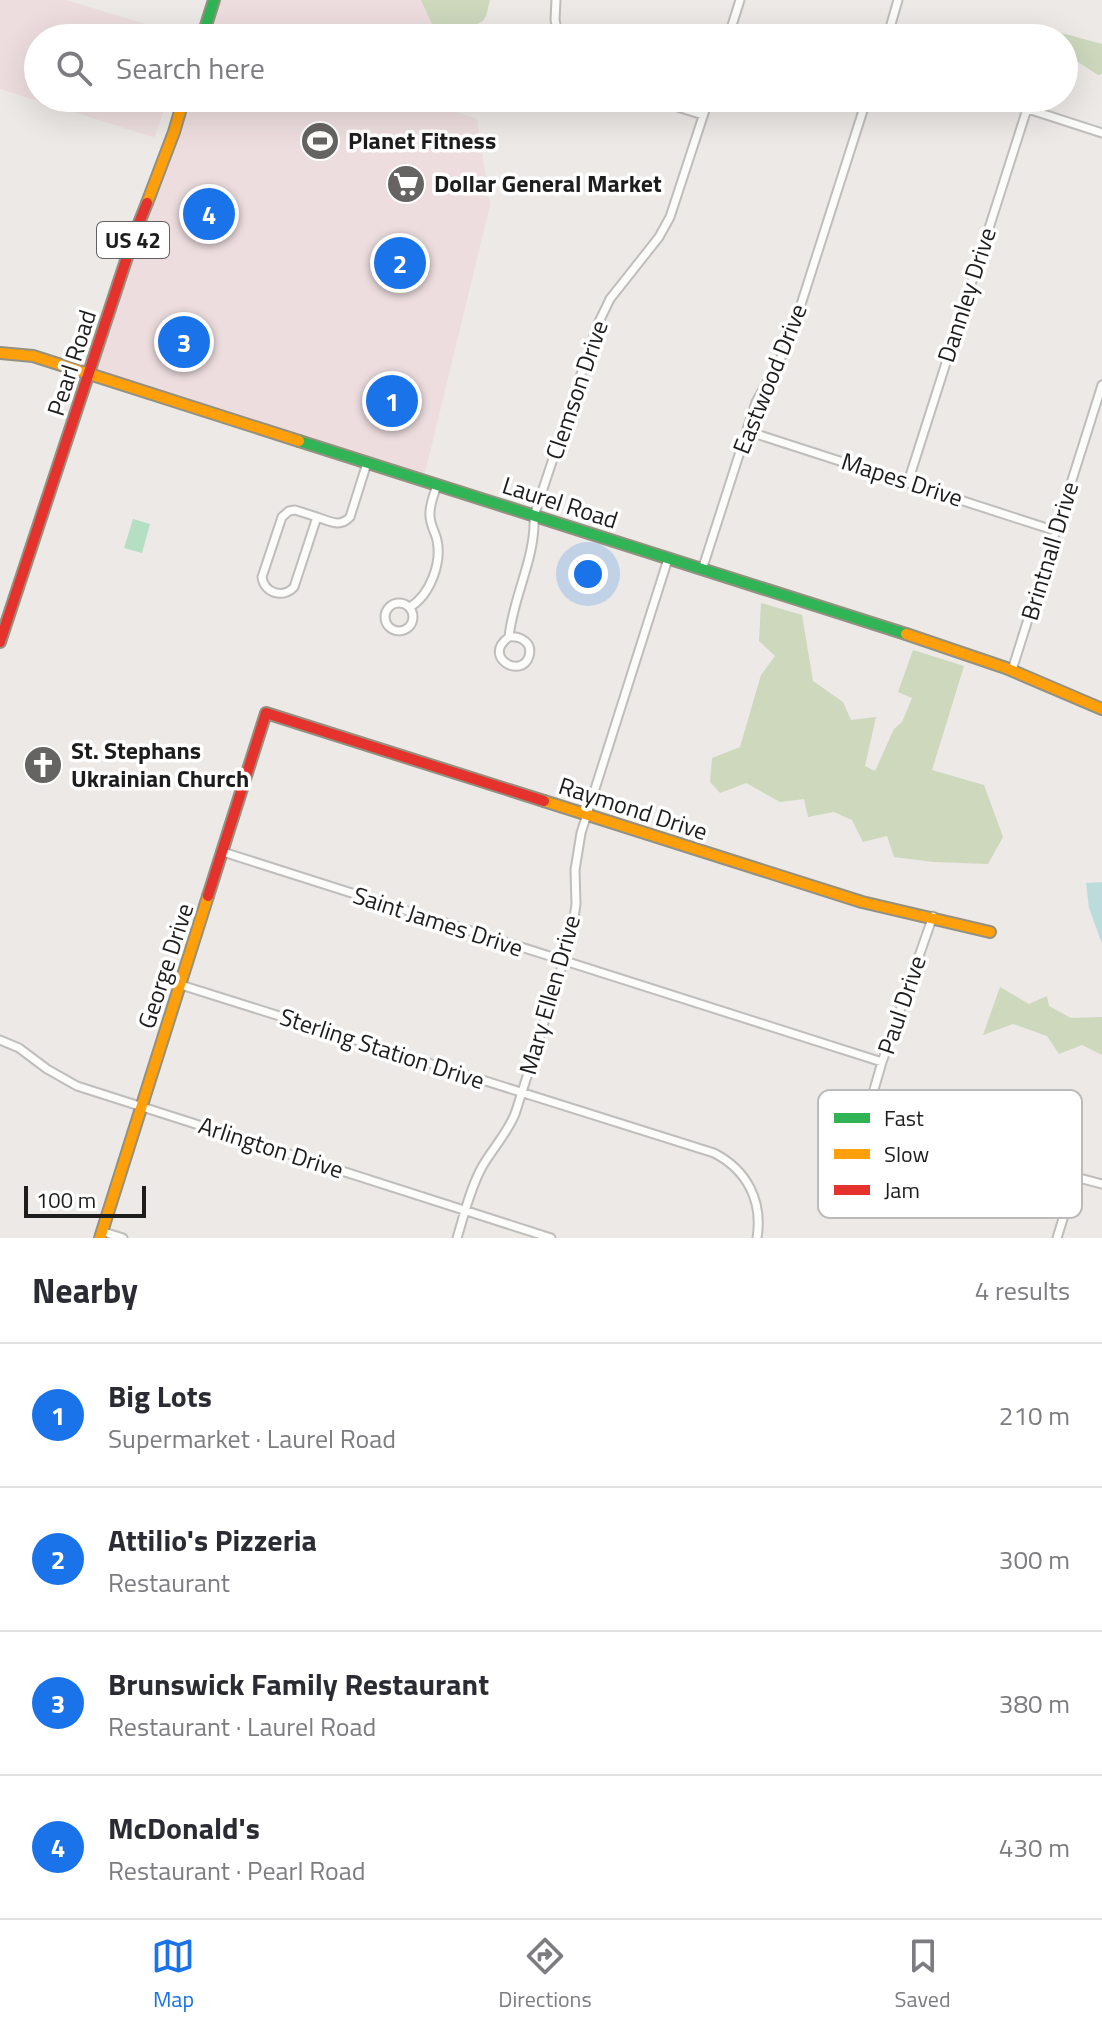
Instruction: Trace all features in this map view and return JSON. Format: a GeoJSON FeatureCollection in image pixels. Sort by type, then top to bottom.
{"type":"FeatureCollection","features":[{"type":"Feature","properties":{"kind":"street"},"geometry":{"type":"LineString","coordinates":[[206,24],[214,0]]}},
{"type":"Feature","properties":{"kind":"street"},"geometry":{"type":"LineString","coordinates":[[556,0],[556,24]]}},
{"type":"Feature","properties":{"kind":"street"},"geometry":{"type":"LineString","coordinates":[[732,24],[740,0]]}},
{"type":"Feature","properties":{"kind":"street"},"geometry":{"type":"LineString","coordinates":[[891,24],[898,0]]}},
{"type":"Feature","properties":{"kind":"street","name":"Pearl Road"},"geometry":{"type":"LineString","coordinates":[[0,642],[135,233],[179,112]]}},
{"type":"Feature","properties":{"kind":"street"},"geometry":{"type":"LineString","coordinates":[[693,112],[703,115]]}},
{"type":"Feature","properties":{"kind":"street","name":"Clemson Drive"},"geometry":{"type":"LineString","coordinates":[[509,637],[510,622],[530,558],[534,516],[597,326],[610,299],[659,237],[670,217],[704,112]]}},
{"type":"Feature","properties":{"kind":"street","name":"Eastwood Drive"},"geometry":{"type":"LineString","coordinates":[[702,570],[756,402],[788,345],[863,112]]}},
{"type":"Feature","properties":{"kind":"street","name":"Dannley Drive"},"geometry":{"type":"LineString","coordinates":[[908,482],[1026,112]]}},
{"type":"Feature","properties":{"kind":"street"},"geometry":{"type":"LineString","coordinates":[[1036,112],[1102,133]]}},
{"type":"Feature","properties":{"kind":"street","name":"Laurel Road"},"geometry":{"type":"LineString","coordinates":[[0,353],[33,356],[959,651],[1102,709]]}},
{"type":"Feature","properties":{"kind":"street","name":"Brintnall Drive"},"geometry":{"type":"LineString","coordinates":[[1012,670],[1102,385]]}},
{"type":"Feature","properties":{"kind":"street","name":"Mapes Drive"},"geometry":{"type":"LineString","coordinates":[[747,431],[1056,531]]}},
{"type":"Feature","properties":{"kind":"street"},"geometry":{"type":"LineString","coordinates":[[317,517],[294,587],[287,594],[268,590],[262,577],[285,513],[295,510],[337,523],[347,521],[367,463]]}},
{"type":"Feature","properties":{"kind":"street"},"geometry":{"type":"LineString","coordinates":[[410,607],[428,588],[437,562],[437,539],[430,518],[437,485]]}},
{"type":"Feature","properties":{"kind":"street","name":"Mary Ellen Drive"},"geometry":{"type":"LineString","coordinates":[[457,1238],[482,1167],[508,1131],[563,962],[574,921],[577,851],[668,559]]}},
{"type":"Feature","properties":{"kind":"street"},"geometry":{"type":"LineString","coordinates":[[402,603],[410,607],[413,619],[410,626],[398,631],[390,628],[385,615],[389,607],[402,603]]}},
{"type":"Feature","properties":{"kind":"street"},"geometry":{"type":"LineString","coordinates":[[509,637],[519,637],[529,647],[529,657],[518,666],[508,665],[501,658],[501,643],[509,637]]}},
{"type":"Feature","properties":{"kind":"street","name":"Raymond Drive"},"geometry":{"type":"LineString","coordinates":[[266,713],[884,909],[933,916],[990,932]]}},
{"type":"Feature","properties":{"kind":"street","name":"George Drive"},"geometry":{"type":"LineString","coordinates":[[102,1235],[266,713]]}},
{"type":"Feature","properties":{"kind":"street","name":"Saint James Drive"},"geometry":{"type":"LineString","coordinates":[[223,852],[882,1062]]}},
{"type":"Feature","properties":{"kind":"street","name":"Paul Drive"},"geometry":{"type":"LineString","coordinates":[[874,1090],[933,916]]}},
{"type":"Feature","properties":{"kind":"street","name":"Sterling Station Drive"},"geometry":{"type":"LineString","coordinates":[[181,985],[714,1153],[743,1175],[755,1199],[759,1224],[757,1238]]}},
{"type":"Feature","properties":{"kind":"street","name":"Arlington Drive"},"geometry":{"type":"LineString","coordinates":[[0,1040],[19,1048],[77,1086],[551,1238]]}},
{"type":"Feature","properties":{"kind":"street"},"geometry":{"type":"LineString","coordinates":[[1082,1179],[1102,1184]]}},
{"type":"Feature","properties":{"kind":"street"},"geometry":{"type":"LineString","coordinates":[[1057,1238],[1063,1218]]}},
{"type":"Feature","properties":{"kind":"street"},"geometry":{"type":"LineString","coordinates":[[102,1235],[123,1238]]}},
{"type":"Feature","properties":{"kind":"shaded area"},"geometry":{"type":"Polygon","coordinates":[[[0,0],[66,0],[145,24],[24,24],[24,97],[0,89],[0,0]]]}},
{"type":"Feature","properties":{"kind":"shaded area"},"geometry":{"type":"Polygon","coordinates":[[[214,0],[421,0],[432,24],[206,24],[214,0]]]}},
{"type":"Feature","properties":{"kind":"shaded area"},"geometry":{"type":"Polygon","coordinates":[[[73,112],[163,112],[153,137],[73,112]]]}},
{"type":"Feature","properties":{"kind":"shaded area"},"geometry":{"type":"Polygon","coordinates":[[[179,112],[457,112],[477,119],[490,205],[423,481],[90,374],[179,112]]]}},
{"type":"Feature","properties":{"kind":"green space"},"geometry":{"type":"Polygon","coordinates":[[[421,0],[490,0],[486,16],[477,24],[432,24],[421,0]]]}},
{"type":"Feature","properties":{"kind":"green space"},"geometry":{"type":"Polygon","coordinates":[[[1078,37],[1102,44],[1102,74],[1098,75],[1078,62],[1078,37]]]}},
{"type":"Feature","properties":{"kind":"green space"},"geometry":{"type":"Polygon","coordinates":[[[133,519],[150,524],[142,553],[124,548],[133,519]]]}},
{"type":"Feature","properties":{"kind":"green space"},"geometry":{"type":"Polygon","coordinates":[[[761,603],[802,615],[813,681],[843,702],[851,720],[876,717],[865,766],[875,771],[912,698],[898,692],[913,650],[964,666],[932,770],[984,785],[1003,837],[988,864],[894,857],[887,836],[863,842],[852,820],[834,812],[808,817],[804,799],[780,802],[746,783],[720,793],[710,782],[712,758],[740,747],[761,675],[775,656],[759,641],[761,603]]]}},
{"type":"Feature","properties":{"kind":"green space"},"geometry":{"type":"Polygon","coordinates":[[[1000,987],[1029,1004],[1047,996],[1049,1006],[1071,1018],[1102,1017],[1102,1055],[1082,1045],[1059,1054],[1047,1036],[1013,1024],[983,1035],[1000,987]]]}},
{"type":"Feature","properties":{"kind":"water"},"geometry":{"type":"Polygon","coordinates":[[[1102,882],[1102,944],[1089,908],[1086,883],[1102,882]]]}},
{"type":"Feature","properties":{"kind":"traffic: fast"},"geometry":{"type":"LineString","coordinates":[[206,24],[214,0]]}},
{"type":"Feature","properties":{"kind":"traffic: fast"},"geometry":{"type":"LineString","coordinates":[[299,441],[906,634]]}},
{"type":"Feature","properties":{"kind":"traffic: slow"},"geometry":{"type":"LineString","coordinates":[[147,203],[180,112]]}},
{"type":"Feature","properties":{"kind":"traffic: slow"},"geometry":{"type":"LineString","coordinates":[[0,353],[33,356],[299,441]]}},
{"type":"Feature","properties":{"kind":"traffic: slow"},"geometry":{"type":"LineString","coordinates":[[906,634],[1006,668],[1102,709]]}},
{"type":"Feature","properties":{"kind":"traffic: slow"},"geometry":{"type":"LineString","coordinates":[[544,801],[862,902],[990,932]]}},
{"type":"Feature","properties":{"kind":"traffic: slow"},"geometry":{"type":"LineString","coordinates":[[100,1238],[208,896]]}},
{"type":"Feature","properties":{"kind":"traffic: jam"},"geometry":{"type":"LineString","coordinates":[[0,642],[147,203]]}},
{"type":"Feature","properties":{"kind":"traffic: jam"},"geometry":{"type":"LineString","coordinates":[[208,896],[266,713],[544,801]]}},
{"type":"Feature","properties":{"kind":"place","name":"Planet Fitness"},"geometry":{"type":"Point","coordinates":[320,141]}},
{"type":"Feature","properties":{"kind":"place","name":"Dollar General Market"},"geometry":{"type":"Point","coordinates":[406,184]}},
{"type":"Feature","properties":{"kind":"place","name":"McDonald's"},"geometry":{"type":"Point","coordinates":[209,214]}},
{"type":"Feature","properties":{"kind":"place","name":"Attilio's Pizzeria"},"geometry":{"type":"Point","coordinates":[400,263]}},
{"type":"Feature","properties":{"kind":"place","name":"Brunswick Family Restaurant"},"geometry":{"type":"Point","coordinates":[184,342]}},
{"type":"Feature","properties":{"kind":"place","name":"Big Lots"},"geometry":{"type":"Point","coordinates":[392,401]}},
{"type":"Feature","properties":{"kind":"place","name":"St. Stephans Ukrainian Church"},"geometry":{"type":"Point","coordinates":[43,765]}}]}
